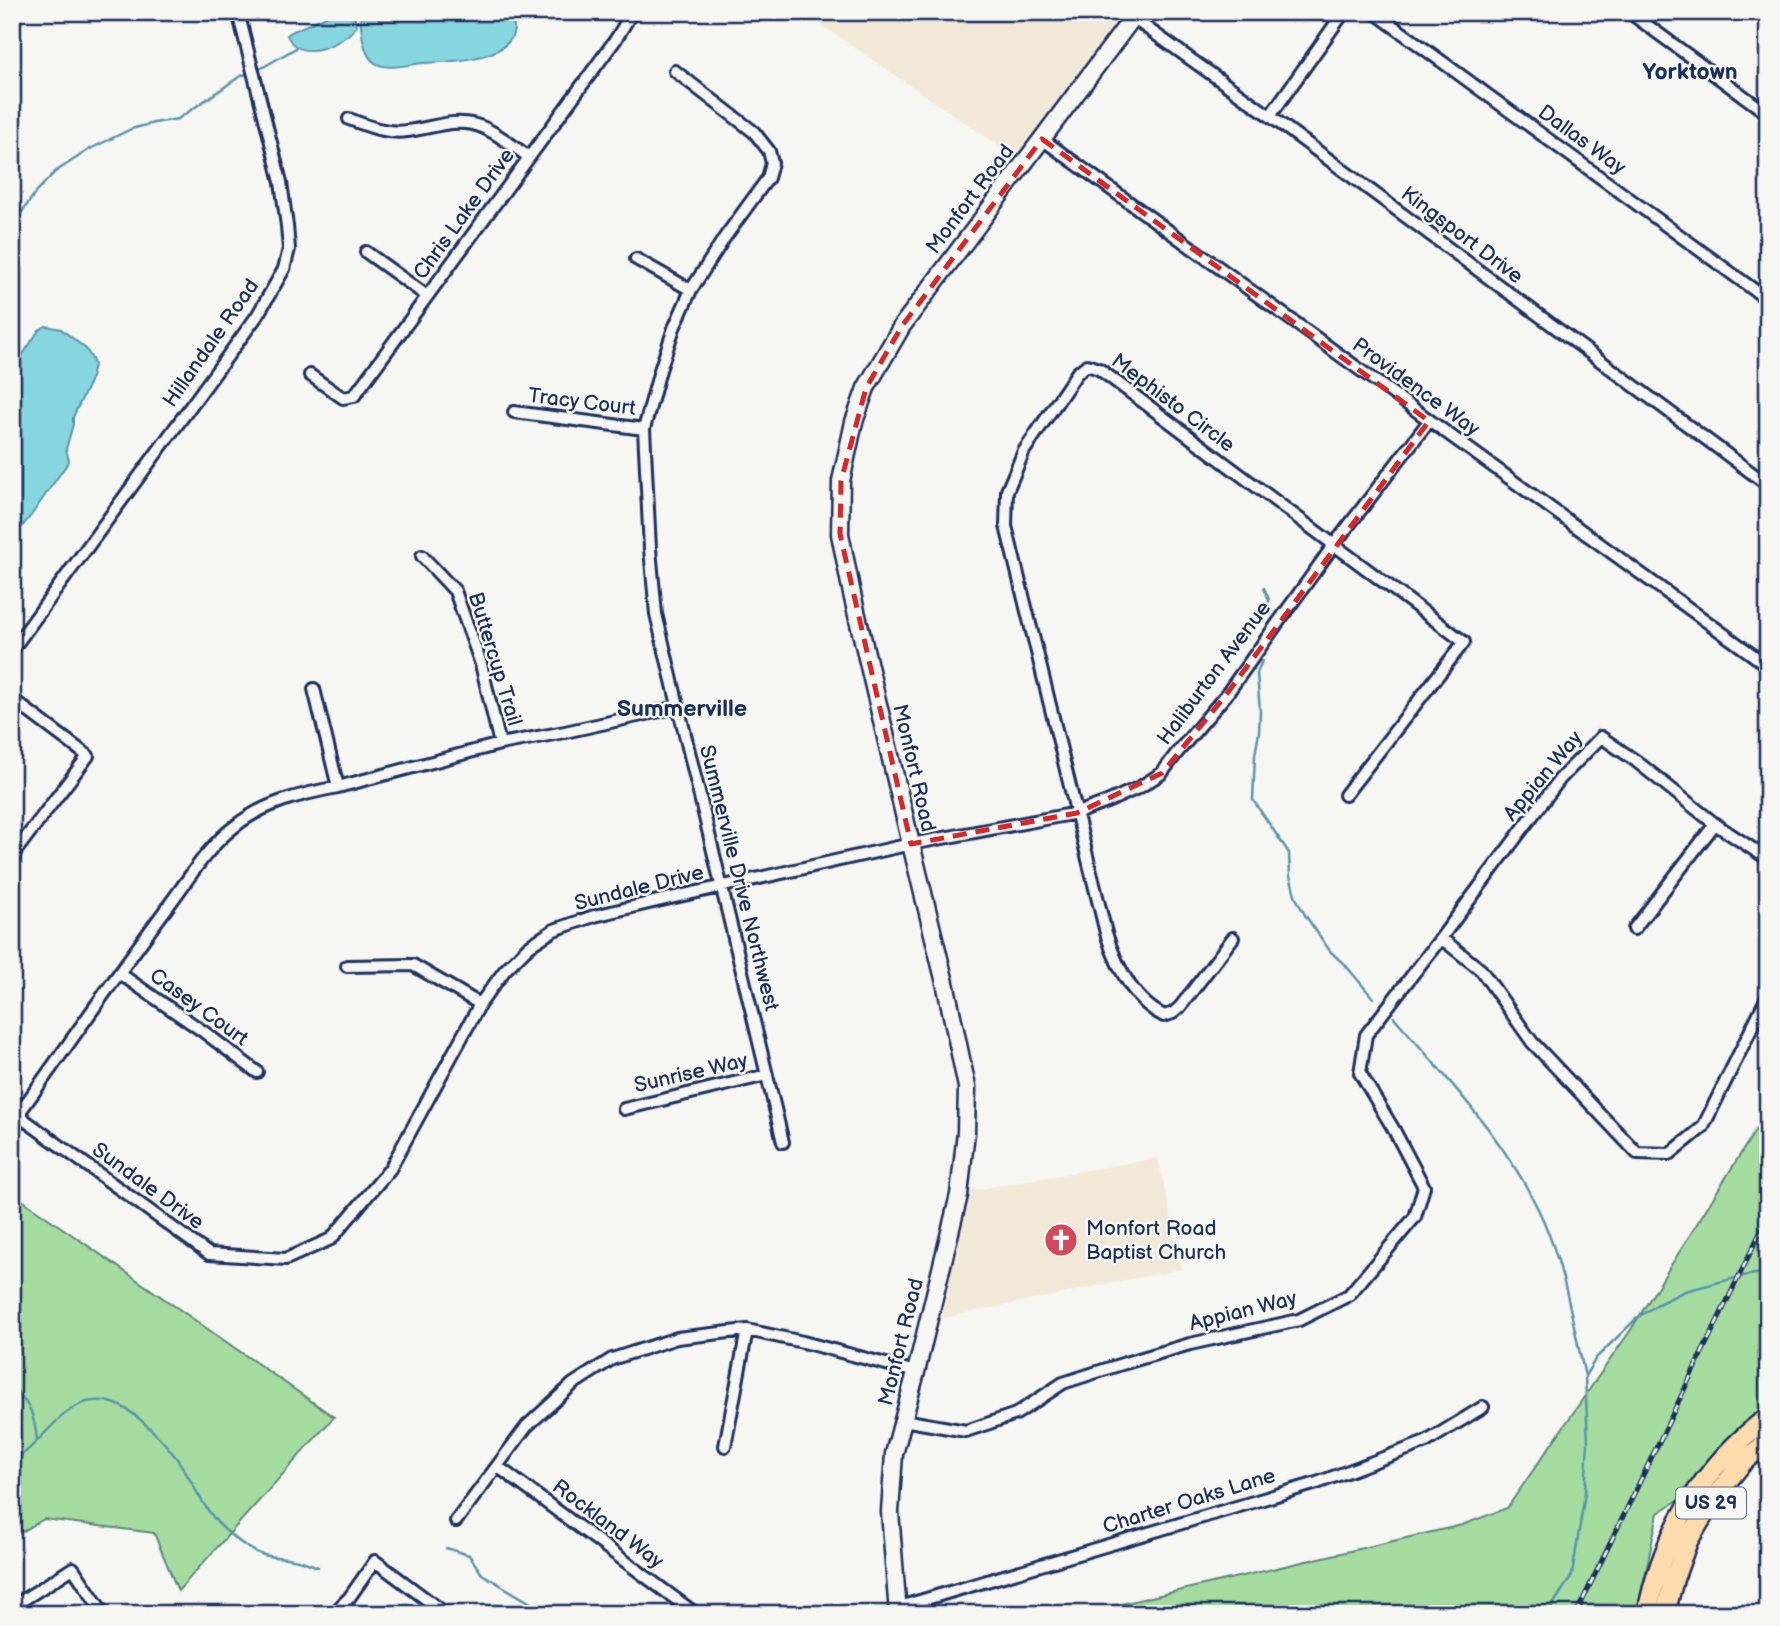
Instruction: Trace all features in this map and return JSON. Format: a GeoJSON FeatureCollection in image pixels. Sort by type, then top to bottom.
{"type":"FeatureCollection","features":[{"type":"Feature","properties":{"kind":"main road","name":"US 29"},"geometry":{"type":"LineString","coordinates":[[1647,1614],[1655,1574],[1675,1525],[1703,1480],[1724,1455],[1768,1416]]}},
{"type":"Feature","properties":{"kind":"main road","name":"US 29"},"geometry":{"type":"LineString","coordinates":[[1665,1614],[1688,1541],[1714,1498],[1743,1462],[1768,1441]]}},
{"type":"Feature","properties":{"kind":"main road"},"geometry":{"type":"LineString","coordinates":[[1655,1574],[1674,1579]]}},
{"type":"Feature","properties":{"kind":"street","name":"Hillandale Road"},"geometry":{"type":"LineString","coordinates":[[12,650],[257,316],[284,269],[289,249],[281,181],[238,12]]}},
{"type":"Feature","properties":{"kind":"street","name":"Chris Lake Drive"},"geometry":{"type":"LineString","coordinates":[[310,375],[343,398],[354,396],[616,39],[630,12]]}},
{"type":"Feature","properties":{"kind":"street"},"geometry":{"type":"LineString","coordinates":[[1269,116],[1344,12]]}},
{"type":"Feature","properties":{"kind":"street","name":"Dallas Way"},"geometry":{"type":"LineString","coordinates":[[1374,12],[1768,300]]}},
{"type":"Feature","properties":{"kind":"street"},"geometry":{"type":"LineString","coordinates":[[1629,12],[1768,114]]}},
{"type":"Feature","properties":{"kind":"street","name":"Kingsport Drive"},"geometry":{"type":"LineString","coordinates":[[1135,15],[1768,485]]}},
{"type":"Feature","properties":{"kind":"street","name":"Monfort Road"},"geometry":{"type":"LineString","coordinates":[[894,1612],[890,1512],[894,1454],[959,1195],[966,1132],[967,1087],[840,534],[841,481],[854,422],[866,388],[885,353],[915,308],[1135,15]]}},
{"type":"Feature","properties":{"kind":"street","name":"Summerville Drive Northwest"},"geometry":{"type":"LineString","coordinates":[[675,71],[754,132],[769,151],[772,163],[768,178],[691,290],[674,328],[644,429],[656,614],[783,1142]]}},
{"type":"Feature","properties":{"kind":"street"},"geometry":{"type":"LineString","coordinates":[[349,119],[391,132],[406,132],[456,122],[475,124],[529,157]]}},
{"type":"Feature","properties":{"kind":"street","name":"Providence Way"},"geometry":{"type":"LineString","coordinates":[[1042,139],[1768,666]]}},
{"type":"Feature","properties":{"kind":"street"},"geometry":{"type":"LineString","coordinates":[[366,252],[427,296]]}},
{"type":"Feature","properties":{"kind":"street"},"geometry":{"type":"LineString","coordinates":[[636,259],[691,290]]}},
{"type":"Feature","properties":{"kind":"street","name":"Mephisto Circle"},"geometry":{"type":"LineString","coordinates":[[1233,938],[1180,1007],[1164,1016],[1136,992],[1114,957],[1106,933],[1006,526],[1007,491],[1024,451],[1077,373],[1087,365],[1098,369],[1464,642],[1345,796]]}},
{"type":"Feature","properties":{"kind":"street","name":"Tracy Court"},"geometry":{"type":"LineString","coordinates":[[514,412],[644,429]]}},
{"type":"Feature","properties":{"kind":"street","name":"Haliburton Avenue"},"geometry":{"type":"LineString","coordinates":[[911,844],[1077,813],[1140,787],[1162,773],[1226,695],[1333,546],[1429,421]]}},
{"type":"Feature","properties":{"kind":"street","name":"Buttercup Trail"},"geometry":{"type":"LineString","coordinates":[[422,556],[456,591],[481,664],[500,744]]}},
{"type":"Feature","properties":{"kind":"street"},"geometry":{"type":"LineString","coordinates":[[314,689],[338,787]]}},
{"type":"Feature","properties":{"kind":"street"},"geometry":{"type":"LineString","coordinates":[[12,699],[88,756],[17,841],[12,856]]}},
{"type":"Feature","properties":{"kind":"street","name":"Sundale Drive"},"geometry":{"type":"LineString","coordinates":[[678,707],[500,744],[311,792],[258,811],[215,844],[19,1113],[26,1121],[209,1254],[286,1259],[331,1240],[390,1169],[480,1003],[505,970],[529,946],[554,930],[594,916],[911,844]]}},
{"type":"Feature","properties":{"kind":"street","name":"Appian Way"},"geometry":{"type":"LineString","coordinates":[[903,1420],[966,1431],[1016,1414],[1063,1383],[1190,1344],[1299,1320],[1349,1295],[1415,1217],[1424,1187],[1360,1073],[1366,1035],[1560,779],[1601,737],[1636,761],[1715,824],[1768,859]]}},
{"type":"Feature","properties":{"kind":"street"},"geometry":{"type":"LineString","coordinates":[[1634,929],[1715,824]]}},
{"type":"Feature","properties":{"kind":"street"},"geometry":{"type":"LineString","coordinates":[[1441,938],[1480,970],[1532,1042],[1637,1153],[1670,1154],[1703,1127],[1768,995]]}},
{"type":"Feature","properties":{"kind":"street"},"geometry":{"type":"LineString","coordinates":[[346,966],[414,965],[480,1003]]}},
{"type":"Feature","properties":{"kind":"street","name":"Casey Court"},"geometry":{"type":"LineString","coordinates":[[119,973],[257,1072]]}},
{"type":"Feature","properties":{"kind":"street","name":"Sunrise Way"},"geometry":{"type":"LineString","coordinates":[[624,1109],[766,1075]]}},
{"type":"Feature","properties":{"kind":"street"},"geometry":{"type":"LineString","coordinates":[[456,1521],[527,1426],[573,1384],[612,1359],[677,1338],[747,1330],[916,1372]]}},
{"type":"Feature","properties":{"kind":"street"},"geometry":{"type":"LineString","coordinates":[[725,1446],[747,1330]]}},
{"type":"Feature","properties":{"kind":"street","name":"Charter Oaks Lane"},"geometry":{"type":"LineString","coordinates":[[894,1612],[1317,1483],[1426,1442],[1483,1407]]}},
{"type":"Feature","properties":{"kind":"street","name":"Rockland Way"},"geometry":{"type":"LineString","coordinates":[[497,1466],[696,1614]]}},
{"type":"Feature","properties":{"kind":"street"},"geometry":{"type":"LineString","coordinates":[[333,1614],[349,1598],[375,1561],[446,1614]]}},
{"type":"Feature","properties":{"kind":"street"},"geometry":{"type":"LineString","coordinates":[[12,1607],[73,1568],[104,1614]]}},
{"type":"Feature","properties":{"kind":"highlighted area"},"geometry":{"type":"Polygon","coordinates":[[[1042,139],[1429,421],[1226,695],[1162,773],[1077,813],[911,844],[840,534],[841,481],[866,388],[902,326],[1042,139]]]}},
{"type":"Feature","properties":{"kind":"shaded area"},"geometry":{"type":"Polygon","coordinates":[[[802,12],[1140,12],[1029,166],[802,12]]]}},
{"type":"Feature","properties":{"kind":"shaded area"},"geometry":{"type":"Polygon","coordinates":[[[1158,1158],[1182,1269],[933,1320],[962,1192],[1158,1158]]]}},
{"type":"Feature","properties":{"kind":"green space"},"geometry":{"type":"Polygon","coordinates":[[[1768,1110],[1768,1443],[1658,1513],[1637,1614],[1108,1614],[1104,1608],[1462,1525],[1507,1508],[1630,1331],[1768,1110]]]}},
{"type":"Feature","properties":{"kind":"green space"},"geometry":{"type":"Polygon","coordinates":[[[12,1193],[334,1417],[178,1591],[154,1533],[44,1519],[12,1538],[12,1193]]]}},
{"type":"Feature","properties":{"kind":"water"},"geometry":{"type":"Polygon","coordinates":[[[335,12],[353,13],[357,26],[332,45],[311,50],[301,49],[293,44],[287,35],[291,32],[335,12]]]}},
{"type":"Feature","properties":{"kind":"water"},"geometry":{"type":"Polygon","coordinates":[[[360,12],[510,12],[514,28],[510,40],[500,49],[485,55],[386,67],[375,63],[367,54],[360,12]]]}},
{"type":"Feature","properties":{"kind":"water"},"geometry":{"type":"Polygon","coordinates":[[[46,326],[61,329],[86,349],[94,365],[90,382],[73,417],[66,449],[69,461],[12,539],[12,371],[39,330],[46,326]]]}},
{"type":"Feature","properties":{"kind":"waterway"},"geometry":{"type":"LineString","coordinates":[[357,22],[361,20]]}},
{"type":"Feature","properties":{"kind":"waterway"},"geometry":{"type":"LineString","coordinates":[[260,69],[296,48]]}},
{"type":"Feature","properties":{"kind":"waterway"},"geometry":{"type":"LineString","coordinates":[[12,228],[36,192],[55,172],[90,149],[131,129],[178,119],[246,74]]}},
{"type":"Feature","properties":{"kind":"waterway"},"geometry":{"type":"LineString","coordinates":[[1264,588],[1269,600],[1267,612]]}},
{"type":"Feature","properties":{"kind":"waterway"},"geometry":{"type":"LineString","coordinates":[[1262,661],[1257,673],[1260,712],[1253,800],[1289,853],[1290,876],[1296,898],[1305,915],[1330,951],[1373,998]]}},
{"type":"Feature","properties":{"kind":"waterway"},"geometry":{"type":"LineString","coordinates":[[1394,1017],[1477,1114],[1530,1193],[1558,1260],[1585,1376]]}},
{"type":"Feature","properties":{"kind":"waterway"},"geometry":{"type":"LineString","coordinates":[[1547,1614],[1572,1575],[1585,1493],[1588,1442],[1585,1376],[1596,1358],[1637,1318],[1658,1304],[1685,1291],[1768,1272]]}},
{"type":"Feature","properties":{"kind":"waterway"},"geometry":{"type":"LineString","coordinates":[[12,1385],[30,1410],[37,1439]]}},
{"type":"Feature","properties":{"kind":"waterway"},"geometry":{"type":"LineString","coordinates":[[12,1462],[77,1406],[93,1401],[113,1403],[139,1419],[165,1444],[183,1467],[209,1511],[235,1538],[261,1554],[318,1567]]}},
{"type":"Feature","properties":{"kind":"waterway"},"geometry":{"type":"LineString","coordinates":[[446,1548],[469,1555],[482,1574],[534,1605],[541,1614]]}},
{"type":"Feature","properties":{"kind":"railway"},"geometry":{"type":"LineString","coordinates":[[1576,1614],[1768,1216]]}},
{"type":"Feature","properties":{"kind":"place","name":"Monfort Road Baptist Church"},"geometry":{"type":"Point","coordinates":[1061,1240]}},
{"type":"Feature","properties":{"kind":"district","name":"Yorktown"},"geometry":{"type":"Point","coordinates":[1690,72]}},
{"type":"Feature","properties":{"kind":"district","name":"Summerville"},"geometry":{"type":"Point","coordinates":[682,709]}}]}
